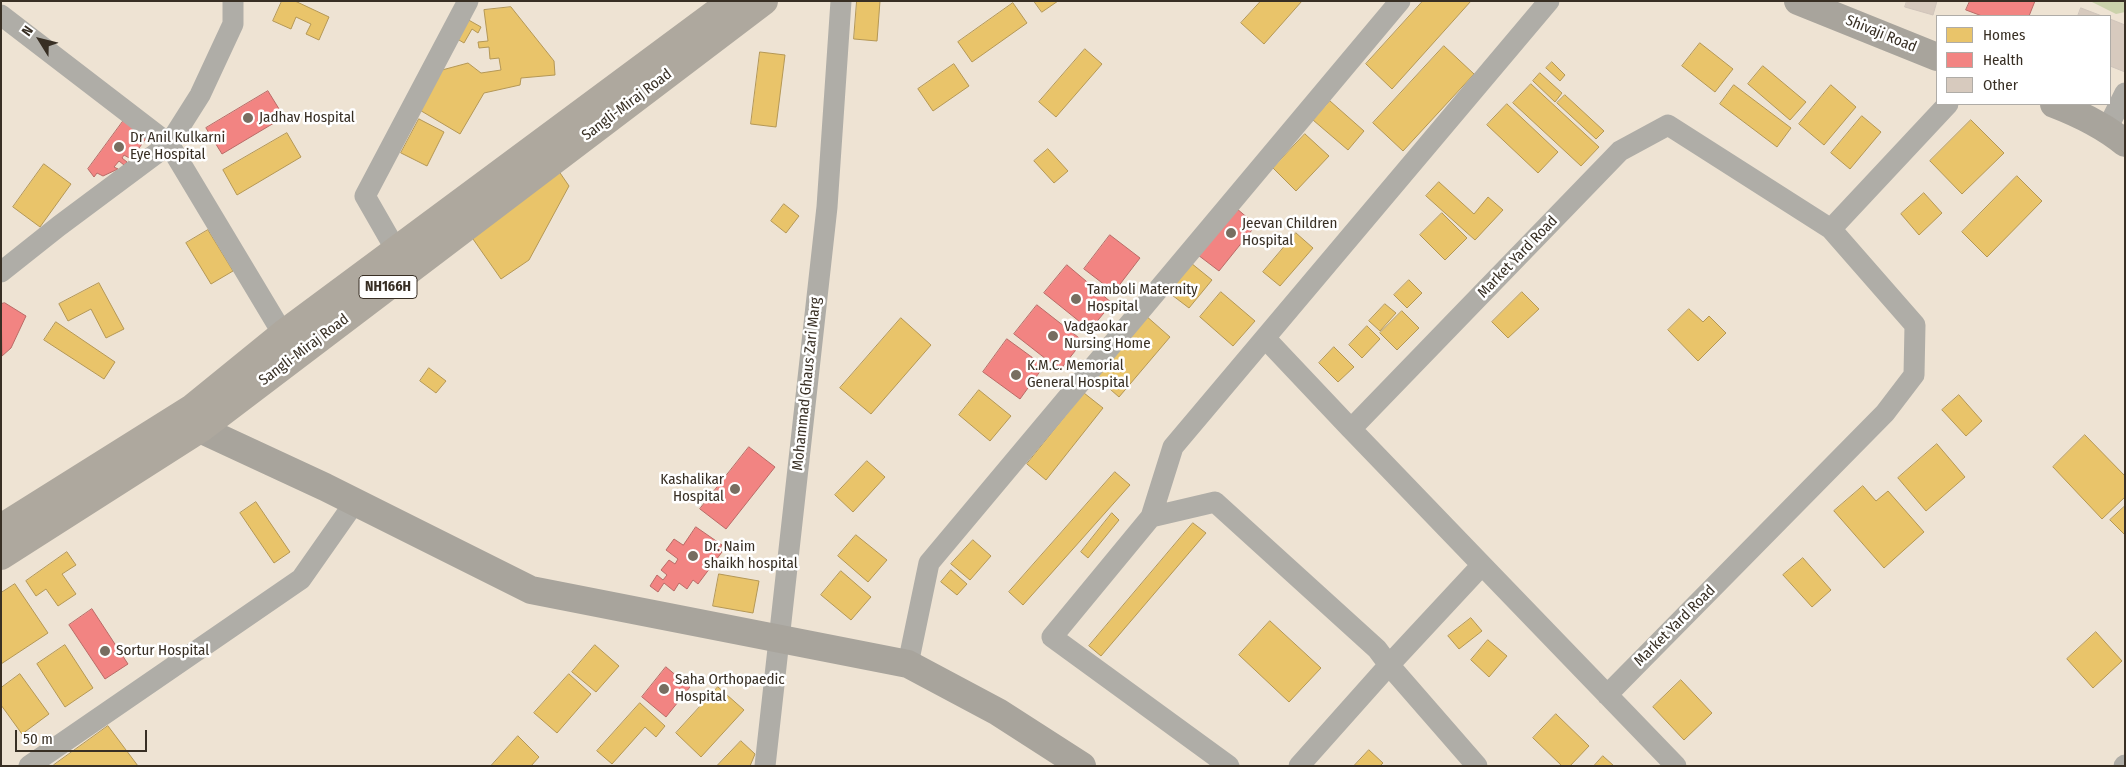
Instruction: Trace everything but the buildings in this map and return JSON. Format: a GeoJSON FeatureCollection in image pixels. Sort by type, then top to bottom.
{"type":"FeatureCollection","features":[{"type":"Feature","properties":{"kind":"highway","name":"Sangli-Miraj Road"},"geometry":{"type":"LineString","coordinates":[[1,528],[196,419],[283,334],[732,1]]}},
{"type":"Feature","properties":{"kind":"highway","name":"Sangli-Miraj Road"},"geometry":{"type":"LineString","coordinates":[[1,556],[196,419],[764,1]]}},
{"type":"Feature","properties":{"kind":"main road","name":"Shivaji Road"},"geometry":{"type":"LineString","coordinates":[[1798,1],[1936,56]]}},
{"type":"Feature","properties":{"kind":"main road"},"geometry":{"type":"LineString","coordinates":[[2056,105],[2083,116],[2116,136]]}},
{"type":"Feature","properties":{"kind":"main road"},"geometry":{"type":"LineString","coordinates":[[196,419],[355,502],[531,590],[908,664],[998,712],[1082,766]]}},
{"type":"Feature","properties":{"kind":"street"},"geometry":{"type":"LineString","coordinates":[[1,272],[58,226],[169,144],[200,95],[233,24],[233,1]]}},
{"type":"Feature","properties":{"kind":"street"},"geometry":{"type":"LineString","coordinates":[[396,250],[365,196],[468,1]]}},
{"type":"Feature","properties":{"kind":"street","name":"Mohammad Ghaus Zari Marg"},"geometry":{"type":"LineString","coordinates":[[764,766],[827,207],[841,1]]}},
{"type":"Feature","properties":{"kind":"street"},"geometry":{"type":"LineString","coordinates":[[908,664],[929,563],[1400,1]]}},
{"type":"Feature","properties":{"kind":"street"},"geometry":{"type":"LineString","coordinates":[[1229,766],[1052,637],[1151,517],[1173,447],[1549,1]]}},
{"type":"Feature","properties":{"kind":"street"},"geometry":{"type":"LineString","coordinates":[[1,15],[169,144],[283,334]]}},
{"type":"Feature","properties":{"kind":"street"},"geometry":{"type":"LineString","coordinates":[[2116,136],[2125,94]]}},
{"type":"Feature","properties":{"kind":"street"},"geometry":{"type":"LineString","coordinates":[[1831,229],[1947,105]]}},
{"type":"Feature","properties":{"kind":"street","name":"Market Yard Road"},"geometry":{"type":"LineString","coordinates":[[1351,429],[1620,151],[1668,125],[1831,229],[1915,325],[1914,375],[1885,413],[1608,694]]}},
{"type":"Feature","properties":{"kind":"street"},"geometry":{"type":"LineString","coordinates":[[1265,338],[1676,766]]}},
{"type":"Feature","properties":{"kind":"street"},"geometry":{"type":"LineString","coordinates":[[29,766],[301,579],[355,502]]}},
{"type":"Feature","properties":{"kind":"street"},"geometry":{"type":"LineString","coordinates":[[1151,517],[1215,502],[1376,649],[1477,766]]}},
{"type":"Feature","properties":{"kind":"street"},"geometry":{"type":"LineString","coordinates":[[1299,766],[1482,565]]}},
{"type":"Feature","properties":{"kind":"shaded area"},"geometry":{"type":"Polygon","coordinates":[[[2090,1],[2125,1],[2125,12],[2116,14],[2090,1]]]}},
{"type":"Feature","properties":{"kind":"place","name":"Jadhav Hospital"},"geometry":{"type":"Point","coordinates":[248,118]}},
{"type":"Feature","properties":{"kind":"place","name":"Dr Anil Kulkarni Eye Hospital"},"geometry":{"type":"Point","coordinates":[119,147]}},
{"type":"Feature","properties":{"kind":"place","name":"Jeevan Children Hospital"},"geometry":{"type":"Point","coordinates":[1231,233]}},
{"type":"Feature","properties":{"kind":"place","name":"Tamboli Maternity Hospital"},"geometry":{"type":"Point","coordinates":[1076,299]}},
{"type":"Feature","properties":{"kind":"place","name":"Vadgaokar Nursing Home"},"geometry":{"type":"Point","coordinates":[1053,336]}},
{"type":"Feature","properties":{"kind":"place","name":"K.M.C. Memorial General Hospital"},"geometry":{"type":"Point","coordinates":[1016,375]}},
{"type":"Feature","properties":{"kind":"place","name":"Kashalikar Hospital"},"geometry":{"type":"Point","coordinates":[735,489]}},
{"type":"Feature","properties":{"kind":"place","name":"Dr. Naim shaikh hospital"},"geometry":{"type":"Point","coordinates":[693,556]}},
{"type":"Feature","properties":{"kind":"place","name":"Sortur Hospital"},"geometry":{"type":"Point","coordinates":[105,651]}},
{"type":"Feature","properties":{"kind":"place","name":"Saha Orthopaedic Hospital"},"geometry":{"type":"Point","coordinates":[664,689]}}]}
